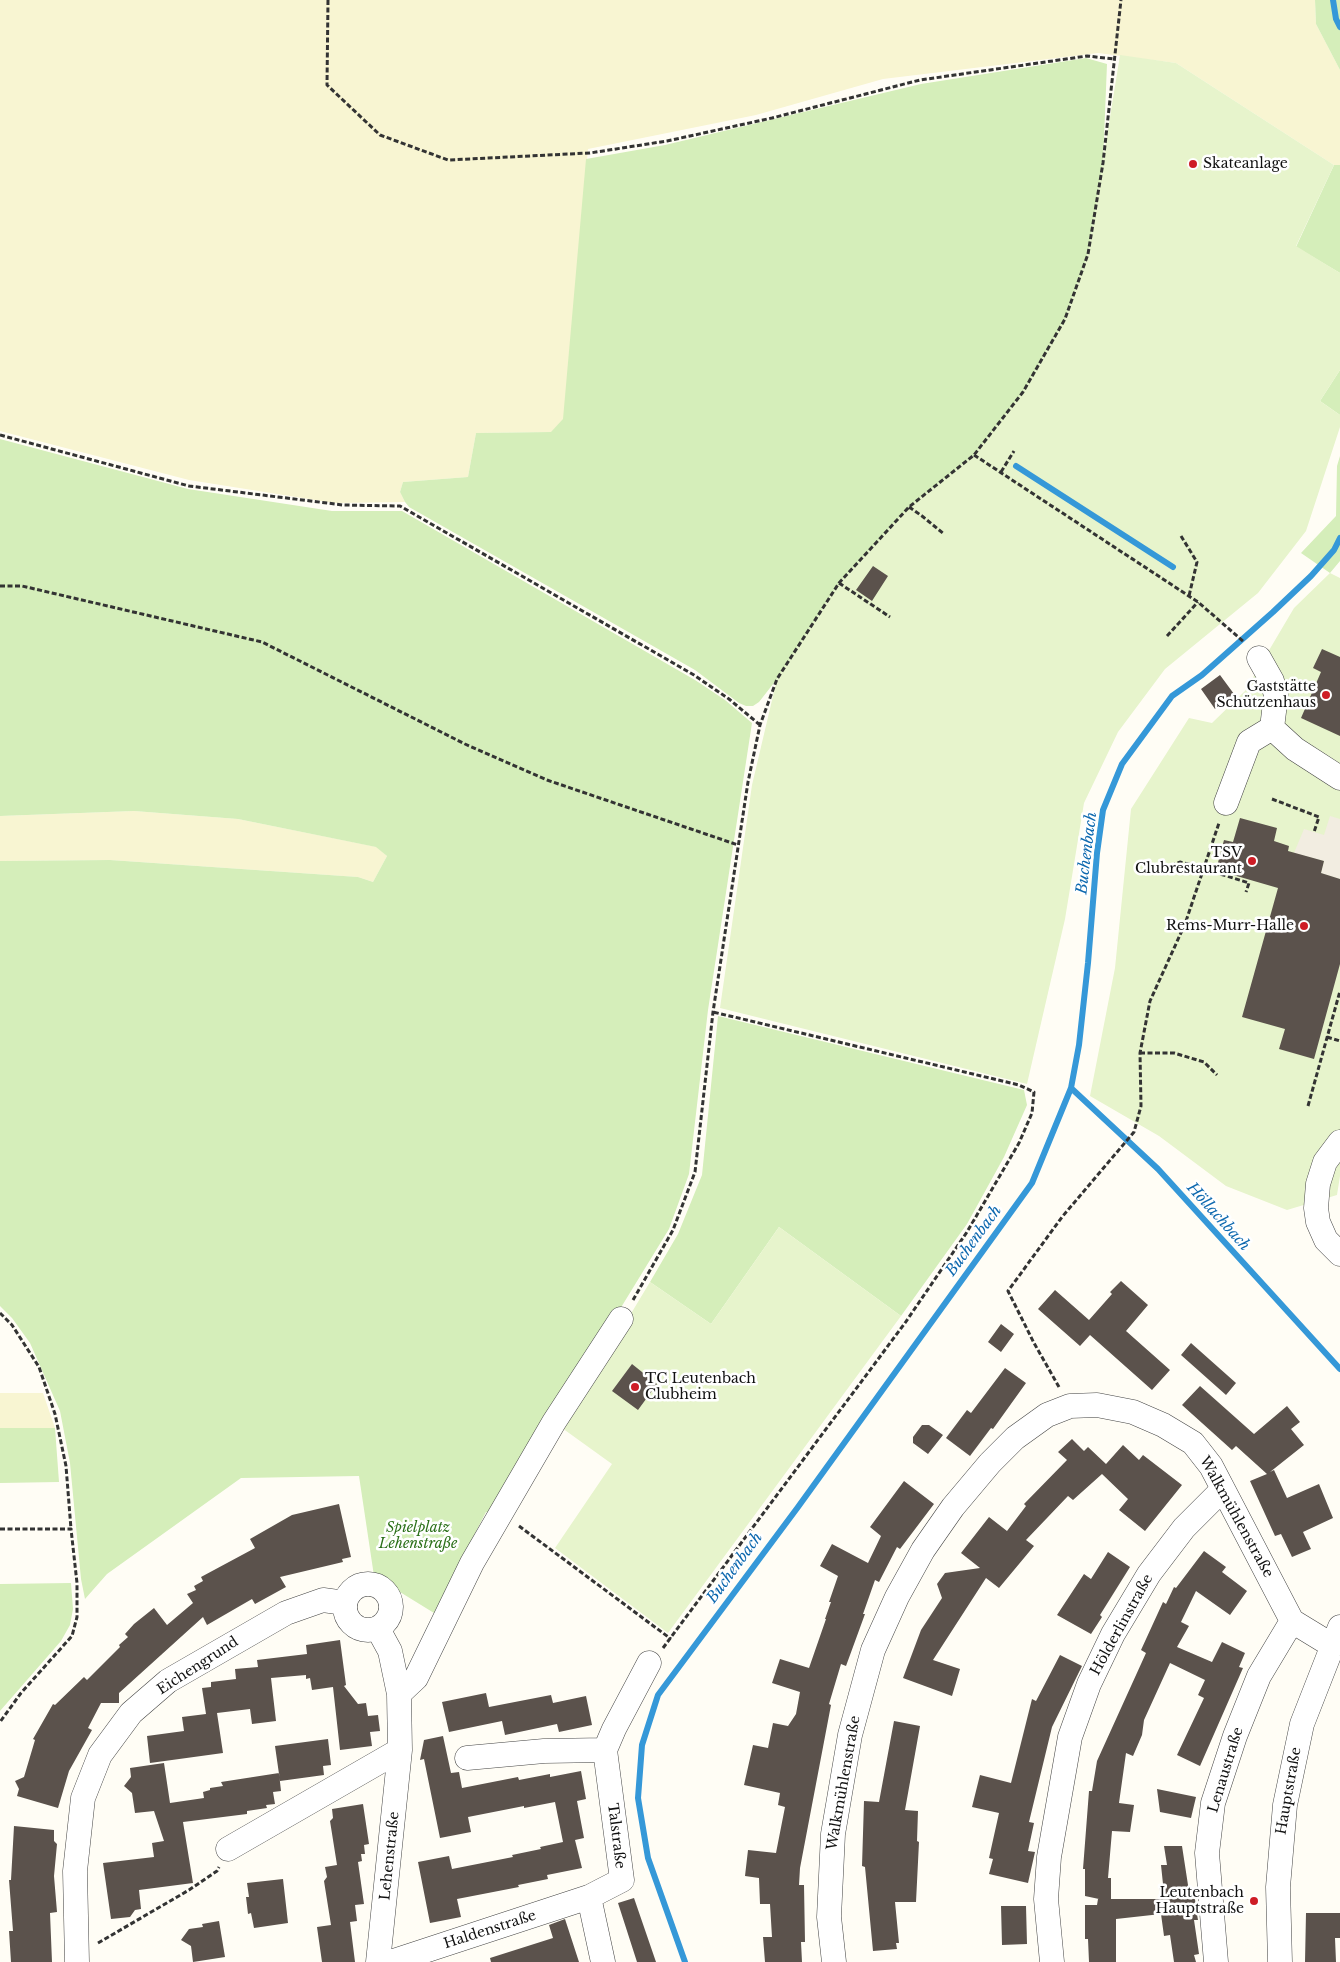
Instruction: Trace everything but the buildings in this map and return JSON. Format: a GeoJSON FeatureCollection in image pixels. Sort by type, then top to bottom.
{"type":"FeatureCollection","features":[{"type":"Feature","properties":{"kind":"street"},"geometry":{"type":"LineString","coordinates":[[1259,658],[1272,680],[1276,695],[1272,728]]}},
{"type":"Feature","properties":{"kind":"street"},"geometry":{"type":"LineString","coordinates":[[1272,728],[1295,749],[1340,778]]}},
{"type":"Feature","properties":{"kind":"street"},"geometry":{"type":"LineString","coordinates":[[1226,803],[1249,742],[1272,728]]}},
{"type":"Feature","properties":{"kind":"street"},"geometry":{"type":"LineString","coordinates":[[1340,1142],[1325,1162],[1318,1184],[1316,1208],[1318,1222],[1326,1240],[1340,1254]]}},
{"type":"Feature","properties":{"kind":"street"},"geometry":{"type":"LineString","coordinates":[[399,1694],[416,1678],[472,1563],[500,1513],[554,1422],[621,1319]]}},
{"type":"Feature","properties":{"kind":"street","name":"Walkmühlenstraße"},"geometry":{"type":"LineString","coordinates":[[834,1962],[829,1917],[832,1834],[850,1735],[873,1650],[897,1597],[923,1550],[953,1507],[990,1463],[1015,1438],[1047,1415],[1070,1406],[1097,1405],[1133,1412],[1163,1424],[1193,1443],[1211,1466],[1292,1621]]}},
{"type":"Feature","properties":{"kind":"street","name":"Hölderlinstraße"},"geometry":{"type":"LineString","coordinates":[[1052,1962],[1046,1898],[1049,1857],[1070,1737],[1093,1676],[1113,1634],[1149,1574],[1184,1528],[1223,1489]]}},
{"type":"Feature","properties":{"kind":"street"},"geometry":{"type":"LineString","coordinates":[[359,1585],[375,1585],[382,1588],[388,1594],[391,1610],[390,1617],[378,1628],[364,1631],[351,1624],[347,1618],[345,1603],[352,1590],[359,1585]]}},
{"type":"Feature","properties":{"kind":"street","name":"Eichengrund"},"geometry":{"type":"LineString","coordinates":[[77,1958],[75,1871],[83,1798],[100,1755],[131,1713],[168,1681],[286,1613],[324,1600],[345,1603]]}},
{"type":"Feature","properties":{"kind":"street"},"geometry":{"type":"LineString","coordinates":[[1292,1621],[1336,1637]]}},
{"type":"Feature","properties":{"kind":"street","name":"Lenaustraße"},"geometry":{"type":"LineString","coordinates":[[1216,1962],[1207,1853],[1213,1803],[1235,1736],[1259,1676],[1292,1621]]}},
{"type":"Feature","properties":{"kind":"street","name":"Lehenstraße"},"geometry":{"type":"LineString","coordinates":[[378,1628],[390,1651],[399,1694],[400,1750],[378,1962]]}},
{"type":"Feature","properties":{"kind":"street","name":"Hauptstraße"},"geometry":{"type":"LineString","coordinates":[[1280,1962],[1278,1887],[1285,1805],[1302,1724],[1336,1637]]}},
{"type":"Feature","properties":{"kind":"street"},"geometry":{"type":"LineString","coordinates":[[466,1758],[544,1751],[605,1750],[649,1663]]}},
{"type":"Feature","properties":{"kind":"street"},"geometry":{"type":"LineString","coordinates":[[228,1850],[400,1750]]}},
{"type":"Feature","properties":{"kind":"street","name":"Talstraße"},"geometry":{"type":"LineString","coordinates":[[589,1897],[622,1880],[605,1750]]}},
{"type":"Feature","properties":{"kind":"street"},"geometry":{"type":"LineString","coordinates":[[589,1897],[603,1962]]}},
{"type":"Feature","properties":{"kind":"street","name":"Haldenstraße"},"geometry":{"type":"LineString","coordinates":[[391,1962],[589,1897]]}},
{"type":"Feature","properties":{"kind":"path"},"geometry":{"type":"LineString","coordinates":[[328,0],[327,85],[380,134],[448,160],[590,154],[667,141],[772,118],[920,80],[1087,56],[1114,59]]}},
{"type":"Feature","properties":{"kind":"path"},"geometry":{"type":"LineString","coordinates":[[621,1319],[674,1230],[695,1172],[713,1012],[748,782],[760,724],[777,679],[839,583],[909,507],[974,455],[1023,392],[1065,319],[1088,254],[1103,163],[1122,0]]}},
{"type":"Feature","properties":{"kind":"path"},"geometry":{"type":"LineString","coordinates":[[0,436],[188,486],[333,504],[400,506],[694,675],[729,699],[760,724]]}},
{"type":"Feature","properties":{"kind":"path"},"geometry":{"type":"LineString","coordinates":[[1001,472],[1014,451]]}},
{"type":"Feature","properties":{"kind":"path"},"geometry":{"type":"LineString","coordinates":[[974,455],[1190,596],[1232,630]]}},
{"type":"Feature","properties":{"kind":"path"},"geometry":{"type":"LineString","coordinates":[[909,507],[944,534]]}},
{"type":"Feature","properties":{"kind":"path"},"geometry":{"type":"LineString","coordinates":[[1181,536],[1196,562],[1190,596]]}},
{"type":"Feature","properties":{"kind":"path"},"geometry":{"type":"LineString","coordinates":[[839,583],[890,617]]}},
{"type":"Feature","properties":{"kind":"path"},"geometry":{"type":"LineString","coordinates":[[0,586],[22,586],[262,642],[465,744],[538,776],[738,844]]}},
{"type":"Feature","properties":{"kind":"path"},"geometry":{"type":"LineString","coordinates":[[1167,636],[1198,602]]}},
{"type":"Feature","properties":{"kind":"path"},"geometry":{"type":"LineString","coordinates":[[1272,799],[1319,816],[1314,832]]}},
{"type":"Feature","properties":{"kind":"path"},"geometry":{"type":"LineString","coordinates":[[1070,1406],[1034,1343],[1008,1290],[1062,1217],[1134,1132],[1141,1106],[1140,1053],[1150,1002],[1185,924],[1226,803]]}},
{"type":"Feature","properties":{"kind":"path"},"geometry":{"type":"LineString","coordinates":[[1164,869],[1180,862],[1249,883],[1246,892]]}},
{"type":"Feature","properties":{"kind":"path"},"geometry":{"type":"LineString","coordinates":[[1308,1106],[1340,990]]}},
{"type":"Feature","properties":{"kind":"path"},"geometry":{"type":"LineString","coordinates":[[500,1513],[671,1639],[905,1323],[967,1232],[1019,1143],[1032,1113],[1034,1092],[1019,1085],[713,1012]]}},
{"type":"Feature","properties":{"kind":"path"},"geometry":{"type":"LineString","coordinates":[[1327,1037],[1340,1041]]}},
{"type":"Feature","properties":{"kind":"path"},"geometry":{"type":"LineString","coordinates":[[1140,1053],[1174,1053],[1204,1062],[1217,1075]]}},
{"type":"Feature","properties":{"kind":"path"},"geometry":{"type":"LineString","coordinates":[[0,1313],[12,1325],[39,1367],[55,1414],[66,1466],[77,1583],[78,1618],[72,1636],[21,1693],[0,1722]]}},
{"type":"Feature","properties":{"kind":"path"},"geometry":{"type":"LineString","coordinates":[[0,1529],[71,1529]]}},
{"type":"Feature","properties":{"kind":"path"},"geometry":{"type":"LineString","coordinates":[[77,1958],[217,1871]]}},
{"type":"Feature","properties":{"kind":"shaded area"},"geometry":{"type":"Polygon","coordinates":[[[0,0],[1315,0],[1316,24],[1340,70],[1340,165],[1334,165],[1176,63],[1098,53],[883,79],[756,115],[588,149],[564,419],[552,432],[476,433],[468,477],[403,482],[400,492],[405,502],[334,503],[189,480],[0,431],[0,0]]]}},
{"type":"Feature","properties":{"kind":"shaded area"},"geometry":{"type":"Polygon","coordinates":[[[134,811],[238,819],[377,847],[387,856],[373,882],[358,877],[110,860],[0,861],[0,816],[134,811]]]}},
{"type":"Feature","properties":{"kind":"shaded area"},"geometry":{"type":"Polygon","coordinates":[[[1330,816],[1340,819],[1340,879],[1321,873],[1324,861],[1294,853],[1304,829],[1324,835],[1330,816]]]}},
{"type":"Feature","properties":{"kind":"shaded area"},"geometry":{"type":"Polygon","coordinates":[[[0,1393],[43,1393],[55,1428],[0,1428],[0,1393]]]}},
{"type":"Feature","properties":{"kind":"green space"},"geometry":{"type":"Polygon","coordinates":[[[1315,0],[1340,0],[1340,70],[1316,24],[1315,0]]]}},
{"type":"Feature","properties":{"kind":"green space"},"geometry":{"type":"Polygon","coordinates":[[[1120,55],[1176,63],[1334,165],[1296,246],[1340,273],[1340,370],[1320,401],[1340,415],[1340,427],[1306,531],[1258,593],[1165,669],[1118,732],[1084,803],[1065,919],[1027,1084],[720,1008],[752,785],[777,679],[839,583],[909,507],[974,455],[1023,392],[1065,319],[1088,254],[1120,55]]]}},
{"type":"Feature","properties":{"kind":"green space"},"geometry":{"type":"Polygon","coordinates":[[[1086,58],[1107,64],[1103,163],[1088,254],[1065,319],[1023,392],[974,455],[909,507],[839,583],[777,679],[759,702],[753,706],[739,703],[695,670],[409,507],[405,502],[400,492],[403,482],[468,477],[476,433],[551,432],[563,419],[586,159],[665,145],[921,84],[1086,58]]]}},
{"type":"Feature","properties":{"kind":"green space"},"geometry":{"type":"Polygon","coordinates":[[[1334,165],[1340,165],[1340,273],[1296,247],[1334,165]]]}},
{"type":"Feature","properties":{"kind":"green space"},"geometry":{"type":"Polygon","coordinates":[[[1340,370],[1340,415],[1320,401],[1340,370]]]}},
{"type":"Feature","properties":{"kind":"green space","name":"Spielplatz Lehenstraße"},"geometry":{"type":"Polygon","coordinates":[[[0,439],[188,489],[332,511],[402,511],[695,680],[725,700],[752,723],[708,1010],[689,1174],[669,1229],[494,1515],[486,1512],[434,1613],[374,1576],[359,1476],[241,1478],[107,1574],[85,1599],[81,1579],[70,1463],[60,1411],[30,1343],[12,1318],[0,1306],[0,861],[110,860],[358,877],[373,882],[387,856],[376,847],[238,819],[134,811],[0,816],[0,439]]]}},
{"type":"Feature","properties":{"kind":"green space"},"geometry":{"type":"Polygon","coordinates":[[[1340,456],[1340,561],[1330,573],[1301,553],[1336,516],[1337,466],[1340,456]]]}},
{"type":"Feature","properties":{"kind":"green space"},"geometry":{"type":"Polygon","coordinates":[[[1330,573],[1340,578],[1340,1176],[1337,1195],[1287,1210],[1226,1186],[1159,1136],[1090,1096],[1115,968],[1131,809],[1189,718],[1212,723],[1245,691],[1294,608],[1330,573]]]}},
{"type":"Feature","properties":{"kind":"green space"},"geometry":{"type":"Polygon","coordinates":[[[718,1016],[1024,1090],[1027,1105],[1004,1157],[967,1224],[901,1316],[779,1227],[711,1324],[650,1282],[678,1234],[702,1175],[718,1016]]]}},
{"type":"Feature","properties":{"kind":"green space"},"geometry":{"type":"Polygon","coordinates":[[[779,1227],[901,1316],[668,1633],[555,1548],[612,1464],[562,1428],[650,1282],[711,1324],[779,1227]]]}},
{"type":"Feature","properties":{"kind":"green space"},"geometry":{"type":"Polygon","coordinates":[[[0,1428],[55,1428],[59,1482],[0,1483],[0,1428]]]}},
{"type":"Feature","properties":{"kind":"green space"},"geometry":{"type":"Polygon","coordinates":[[[71,1583],[73,1609],[70,1625],[61,1641],[0,1711],[0,1584],[71,1583]]]}},
{"type":"Feature","properties":{"kind":"waterway","name":"Buchenbach"},"geometry":{"type":"LineString","coordinates":[[1333,0],[1336,19],[1340,27]]}},
{"type":"Feature","properties":{"kind":"waterway"},"geometry":{"type":"LineString","coordinates":[[1016,466],[1173,567]]}},
{"type":"Feature","properties":{"kind":"waterway","name":"Buchenbach"},"geometry":{"type":"LineString","coordinates":[[685,1962],[648,1858],[638,1798],[642,1745],[658,1695],[798,1507],[1032,1183],[1071,1088],[1079,1045],[1097,853],[1103,810],[1122,764],[1172,696],[1202,675],[1273,612],[1311,576],[1334,550],[1340,538]]}},
{"type":"Feature","properties":{"kind":"waterway","name":"Höllachbach"},"geometry":{"type":"LineString","coordinates":[[1071,1088],[1158,1169],[1340,1369]]}},
{"type":"Feature","properties":{"kind":"place","name":"Skateanlage"},"geometry":{"type":"Point","coordinates":[1193,164]}},
{"type":"Feature","properties":{"kind":"place","name":"Gaststätte Schützenhaus"},"geometry":{"type":"Point","coordinates":[1326,695]}},
{"type":"Feature","properties":{"kind":"place","name":"TSV Clubrestaurant"},"geometry":{"type":"Point","coordinates":[1252,861]}},
{"type":"Feature","properties":{"kind":"place","name":"Rems-Murr-Halle"},"geometry":{"type":"Point","coordinates":[1304,926]}},
{"type":"Feature","properties":{"kind":"place","name":"TC Leutenbach Clubheim"},"geometry":{"type":"Point","coordinates":[635,1387]}},
{"type":"Feature","properties":{"kind":"place","name":"Leutenbach Hauptstraße"},"geometry":{"type":"Point","coordinates":[1254,1901]}}]}
